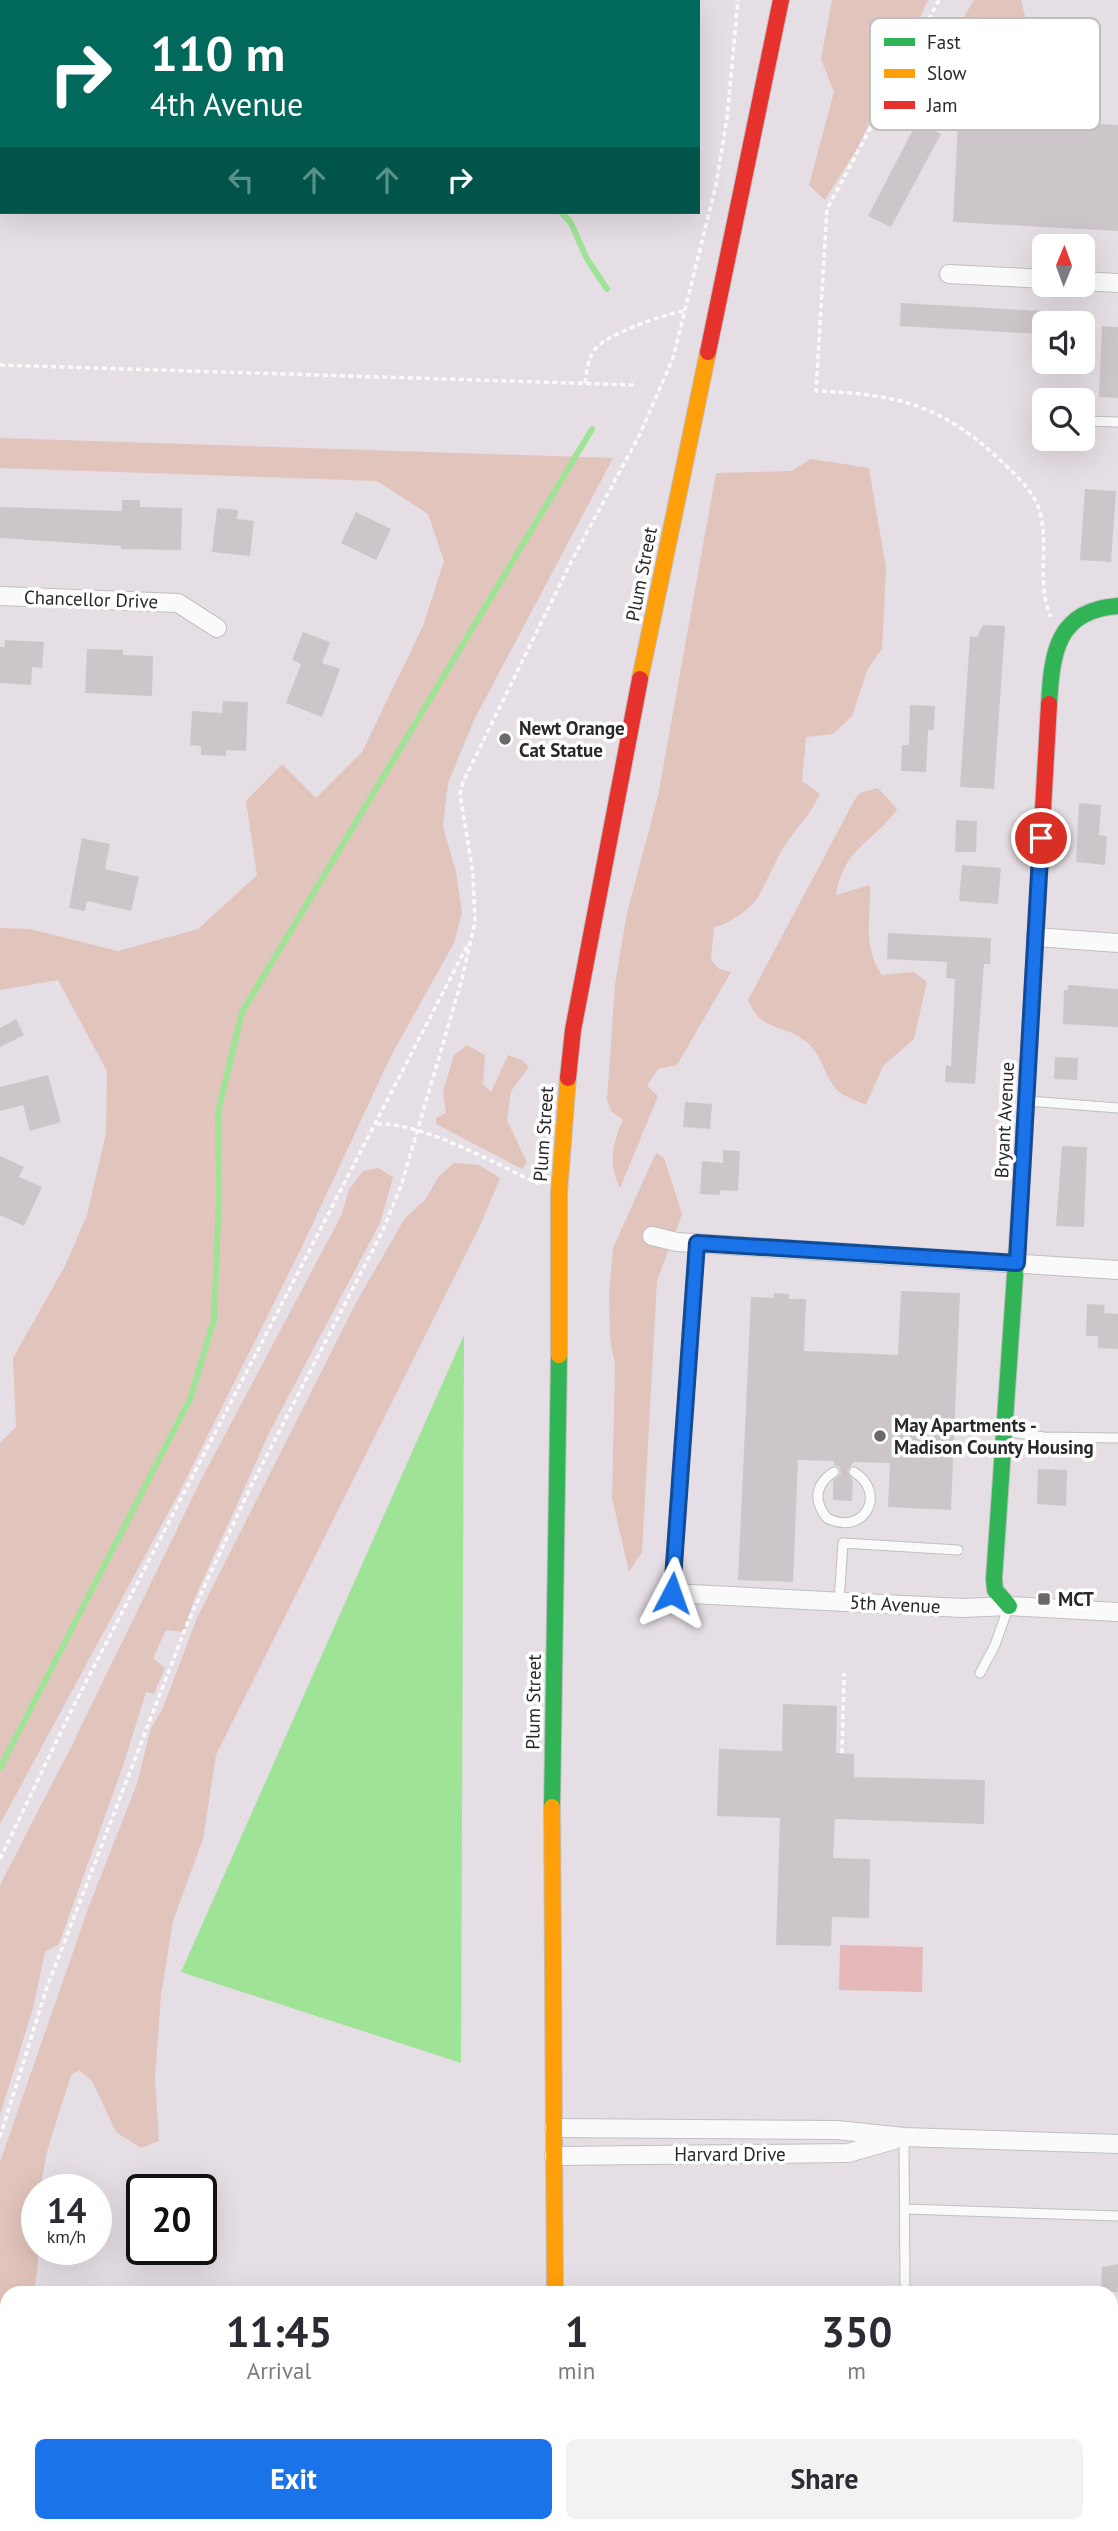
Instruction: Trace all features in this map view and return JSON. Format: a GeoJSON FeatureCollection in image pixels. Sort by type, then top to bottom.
{"type":"FeatureCollection","features":[{"type":"Feature","properties":{"kind":"main road","name":"Plum Street"},"geometry":{"type":"LineString","coordinates":[[555,2286],[552,1727],[559,1505],[559,1193],[573,1030],[615,800],[781,0]]}},
{"type":"Feature","properties":{"kind":"main road"},"geometry":{"type":"LineString","coordinates":[[1062,633],[1080,616],[1098,608],[1118,607]]}},
{"type":"Feature","properties":{"kind":"main road","name":"Bryant Avenue"},"geometry":{"type":"LineString","coordinates":[[1009,1606],[995,1590],[995,1579],[1017,1263],[1052,657],[1062,633]]}},
{"type":"Feature","properties":{"kind":"street"},"geometry":{"type":"LineString","coordinates":[[949,274],[1032,278]]}},
{"type":"Feature","properties":{"kind":"street"},"geometry":{"type":"LineString","coordinates":[[1096,282],[1118,283]]}},
{"type":"Feature","properties":{"kind":"street","name":"Chancellor Drive"},"geometry":{"type":"LineString","coordinates":[[0,596],[178,603],[217,628]]}},
{"type":"Feature","properties":{"kind":"street"},"geometry":{"type":"LineString","coordinates":[[1036,937],[1118,943]]}},
{"type":"Feature","properties":{"kind":"street"},"geometry":{"type":"LineString","coordinates":[[653,1236],[697,1243],[1118,1270]]}},
{"type":"Feature","properties":{"kind":"street","name":"5th Avenue"},"geometry":{"type":"LineString","coordinates":[[672,1593],[963,1608],[1009,1606],[1118,1612]]}},
{"type":"Feature","properties":{"kind":"street","name":"Harvard Drive"},"geometry":{"type":"LineString","coordinates":[[554,2128],[837,2130],[904,2137],[1118,2144]]}},
{"type":"Feature","properties":{"kind":"street","name":"Harvard Drive"},"geometry":{"type":"LineString","coordinates":[[554,2156],[848,2154],[904,2137]]}},
{"type":"Feature","properties":{"kind":"lane"},"geometry":{"type":"LineString","coordinates":[[1095,421],[1118,422]]}},
{"type":"Feature","properties":{"kind":"lane"},"geometry":{"type":"LineString","coordinates":[[1027,1101],[1118,1108]]}},
{"type":"Feature","properties":{"kind":"lane"},"geometry":{"type":"LineString","coordinates":[[672,1593],[697,1243]]}},
{"type":"Feature","properties":{"kind":"lane"},"geometry":{"type":"LineString","coordinates":[[1004,1431],[1044,1437],[1118,1437]]}},
{"type":"Feature","properties":{"kind":"lane"},"geometry":{"type":"LineString","coordinates":[[834,1472],[820,1484],[818,1502],[827,1518],[844,1524],[861,1517],[870,1502],[868,1484],[854,1472]]}},
{"type":"Feature","properties":{"kind":"lane"},"geometry":{"type":"LineString","coordinates":[[839,1601],[844,1524]]}},
{"type":"Feature","properties":{"kind":"lane"},"geometry":{"type":"LineString","coordinates":[[843,1544],[958,1550]]}},
{"type":"Feature","properties":{"kind":"lane"},"geometry":{"type":"LineString","coordinates":[[980,1672],[995,1645],[1009,1606]]}},
{"type":"Feature","properties":{"kind":"lane"},"geometry":{"type":"LineString","coordinates":[[904,2137],[905,2286]]}},
{"type":"Feature","properties":{"kind":"lane"},"geometry":{"type":"LineString","coordinates":[[905,2209],[1118,2216]]}},
{"type":"Feature","properties":{"kind":"path"},"geometry":{"type":"LineString","coordinates":[[0,2137],[47,1987],[187,1624],[250,1488],[383,1230],[419,1131],[471,938],[475,903],[460,794],[468,766],[660,391],[673,358],[703,245],[727,118],[738,0]]}},
{"type":"Feature","properties":{"kind":"path"},"geometry":{"type":"LineString","coordinates":[[929,18],[939,0]]}},
{"type":"Feature","properties":{"kind":"path"},"geometry":{"type":"LineString","coordinates":[[870,129],[827,209],[816,391],[863,392],[920,404],[976,437],[1010,470],[1037,505],[1044,548],[1044,595],[1050,617],[1062,633]]}},
{"type":"Feature","properties":{"kind":"path"},"geometry":{"type":"LineString","coordinates":[[585,383],[589,358],[598,346],[671,314],[684,312]]}},
{"type":"Feature","properties":{"kind":"path"},"geometry":{"type":"LineString","coordinates":[[0,365],[635,385]]}},
{"type":"Feature","properties":{"kind":"path"},"geometry":{"type":"LineString","coordinates":[[0,1859],[77,1699],[471,938]]}},
{"type":"Feature","properties":{"kind":"path"},"geometry":{"type":"LineString","coordinates":[[377,1124],[393,1123],[419,1131],[559,1193]]}},
{"type":"Feature","properties":{"kind":"path"},"geometry":{"type":"LineString","coordinates":[[842,1754],[844,1673]]}},
{"type":"Feature","properties":{"kind":"shaded area"},"geometry":{"type":"Polygon","coordinates":[[[832,0],[928,0],[919,18],[870,18],[870,122],[858,147],[825,200],[809,185],[834,92],[821,59],[832,0]]]}},
{"type":"Feature","properties":{"kind":"shaded area"},"geometry":{"type":"Polygon","coordinates":[[[974,0],[1021,0],[1025,18],[963,18],[974,0]]]}},
{"type":"Feature","properties":{"kind":"shaded area"},"geometry":{"type":"Polygon","coordinates":[[[0,438],[613,458],[474,720],[448,783],[443,827],[456,872],[462,913],[454,943],[391,1056],[300,1251],[180,1491],[0,1824],[0,1443],[16,1427],[13,1358],[65,1266],[87,1215],[106,1133],[107,1071],[58,980],[0,990],[0,928],[30,929],[118,951],[198,929],[257,875],[246,801],[282,764],[316,798],[362,752],[423,626],[444,561],[428,514],[377,481],[0,468],[0,438]]]}},
{"type":"Feature","properties":{"kind":"shaded area"},"geometry":{"type":"Polygon","coordinates":[[[811,459],[869,468],[886,568],[882,649],[868,668],[852,716],[833,734],[806,737],[802,781],[820,794],[783,848],[754,902],[732,920],[714,927],[711,960],[719,969],[731,972],[677,1065],[658,1069],[647,1086],[658,1096],[620,1188],[614,1170],[613,1154],[623,1120],[611,1111],[607,1100],[615,985],[627,913],[658,796],[716,473],[791,471],[811,459]]]}},
{"type":"Feature","properties":{"kind":"shaded area"},"geometry":{"type":"Polygon","coordinates":[[[878,788],[897,809],[853,855],[840,878],[836,895],[870,885],[870,942],[882,975],[914,972],[927,982],[914,1039],[883,1066],[866,1105],[837,1090],[810,1045],[796,1035],[765,1022],[753,1010],[748,1000],[854,801],[860,793],[878,788]]]}},
{"type":"Feature","properties":{"kind":"shaded area"},"geometry":{"type":"Polygon","coordinates":[[[467,1045],[485,1055],[483,1084],[491,1092],[508,1055],[522,1060],[529,1067],[511,1091],[507,1120],[527,1163],[522,1169],[436,1124],[436,1118],[446,1113],[443,1092],[454,1055],[467,1045]]]}},
{"type":"Feature","properties":{"kind":"shaded area"},"geometry":{"type":"Polygon","coordinates":[[[656,1153],[664,1158],[682,1214],[657,1281],[642,1552],[629,1572],[612,1498],[615,1364],[610,1339],[609,1293],[613,1248],[656,1153]]]}},
{"type":"Feature","properties":{"kind":"shaded area"},"geometry":{"type":"Polygon","coordinates":[[[454,1163],[479,1165],[500,1178],[479,1228],[216,1755],[203,1839],[173,1921],[161,1995],[155,2079],[159,2141],[141,2148],[116,2132],[92,2081],[79,2070],[71,2075],[48,2148],[43,2174],[21,2174],[21,2265],[38,2265],[35,2286],[0,2286],[0,2162],[89,1906],[137,1784],[151,1728],[162,1710],[197,1618],[357,1301],[405,1218],[425,1200],[439,1176],[454,1163]]]}},
{"type":"Feature","properties":{"kind":"shaded area"},"geometry":{"type":"Polygon","coordinates":[[[378,1168],[393,1177],[380,1223],[269,1433],[194,1600],[184,1632],[166,1630],[153,1658],[165,1668],[154,1694],[146,1692],[124,1763],[59,1944],[45,1952],[33,2008],[0,2115],[0,1885],[71,1747],[202,1478],[341,1216],[349,1190],[363,1171],[378,1168]]]}},
{"type":"Feature","properties":{"kind":"shaded area"},"geometry":{"type":"Polygon","coordinates":[[[464,1335],[461,2063],[181,1972],[464,1335]]]}},
{"type":"Feature","properties":{"kind":"shaded area"},"geometry":{"type":"Polygon","coordinates":[[[840,1945],[923,1947],[922,1992],[839,1990],[840,1945]]]}},
{"type":"Feature","properties":{"kind":"building"},"geometry":{"type":"Polygon","coordinates":[[[1100,124],[1118,125],[1118,231],[953,222],[958,130],[1100,130],[1100,124]]]}},
{"type":"Feature","properties":{"kind":"building"},"geometry":{"type":"Polygon","coordinates":[[[913,130],[933,130],[941,134],[891,227],[868,216],[913,130]]]}},
{"type":"Feature","properties":{"kind":"building"},"geometry":{"type":"Polygon","coordinates":[[[901,303],[1042,311],[1032,311],[1032,333],[900,326],[901,303]]]}},
{"type":"Feature","properties":{"kind":"building"},"geometry":{"type":"Polygon","coordinates":[[[1102,326],[1118,327],[1118,398],[1099,397],[1102,326]]]}},
{"type":"Feature","properties":{"kind":"building"},"geometry":{"type":"Polygon","coordinates":[[[1085,489],[1116,491],[1111,562],[1080,560],[1085,489]]]}},
{"type":"Feature","properties":{"kind":"building"},"geometry":{"type":"Polygon","coordinates":[[[122,500],[140,500],[140,507],[182,508],[181,550],[121,549],[121,546],[0,538],[0,507],[122,511],[122,500]]]}},
{"type":"Feature","properties":{"kind":"building"},"geometry":{"type":"Polygon","coordinates":[[[217,508],[238,510],[237,519],[254,521],[250,556],[212,552],[217,508]]]}},
{"type":"Feature","properties":{"kind":"building"},"geometry":{"type":"Polygon","coordinates":[[[356,512],[391,529],[376,560],[341,543],[356,512]]]}},
{"type":"Feature","properties":{"kind":"building"},"geometry":{"type":"Polygon","coordinates":[[[983,625],[1005,626],[994,789],[960,787],[970,636],[977,637],[983,625]]]}},
{"type":"Feature","properties":{"kind":"building"},"geometry":{"type":"Polygon","coordinates":[[[303,632],[330,642],[322,663],[340,669],[322,717],[286,703],[301,664],[292,660],[303,632]]]}},
{"type":"Feature","properties":{"kind":"building"},"geometry":{"type":"Polygon","coordinates":[[[5,640],[44,642],[42,668],[32,667],[31,685],[0,683],[0,647],[5,647],[5,640]]]}},
{"type":"Feature","properties":{"kind":"building"},"geometry":{"type":"Polygon","coordinates":[[[87,649],[123,650],[123,655],[153,656],[152,696],[85,693],[87,649]]]}},
{"type":"Feature","properties":{"kind":"building"},"geometry":{"type":"Polygon","coordinates":[[[223,701],[248,702],[246,751],[226,750],[226,756],[201,755],[201,746],[190,745],[192,711],[222,713],[223,701]]]}},
{"type":"Feature","properties":{"kind":"building"},"geometry":{"type":"Polygon","coordinates":[[[910,705],[935,706],[934,730],[928,730],[926,772],[901,771],[902,745],[909,745],[910,705]]]}},
{"type":"Feature","properties":{"kind":"building"},"geometry":{"type":"Polygon","coordinates":[[[1079,803],[1101,805],[1099,835],[1107,836],[1105,865],[1076,862],[1079,803]]]}},
{"type":"Feature","properties":{"kind":"building"},"geometry":{"type":"Polygon","coordinates":[[[956,820],[977,821],[976,852],[955,852],[956,820]]]}},
{"type":"Feature","properties":{"kind":"building"},"geometry":{"type":"Polygon","coordinates":[[[82,838],[110,844],[105,869],[139,877],[131,911],[87,901],[85,911],[69,908],[82,838]]]}},
{"type":"Feature","properties":{"kind":"building"},"geometry":{"type":"Polygon","coordinates":[[[962,865],[1001,868],[998,904],[959,901],[962,865]]]}},
{"type":"Feature","properties":{"kind":"building"},"geometry":{"type":"Polygon","coordinates":[[[888,933],[991,938],[990,964],[984,964],[975,1084],[945,1082],[946,1065],[951,1066],[955,979],[946,978],[947,962],[887,959],[888,933]]]}},
{"type":"Feature","properties":{"kind":"building"},"geometry":{"type":"Polygon","coordinates":[[[1068,985],[1118,989],[1118,1027],[1063,1024],[1064,990],[1068,990],[1068,985]]]}},
{"type":"Feature","properties":{"kind":"building"},"geometry":{"type":"Polygon","coordinates":[[[16,1019],[24,1035],[0,1047],[0,1028],[16,1019]]]}},
{"type":"Feature","properties":{"kind":"building"},"geometry":{"type":"Polygon","coordinates":[[[1055,1057],[1078,1058],[1077,1080],[1054,1079],[1055,1057]]]}},
{"type":"Feature","properties":{"kind":"building"},"geometry":{"type":"Polygon","coordinates":[[[48,1075],[61,1122],[30,1131],[23,1105],[0,1111],[0,1087],[48,1075]]]}},
{"type":"Feature","properties":{"kind":"building"},"geometry":{"type":"Polygon","coordinates":[[[685,1102],[712,1104],[710,1129],[683,1127],[685,1102]]]}},
{"type":"Feature","properties":{"kind":"building"},"geometry":{"type":"Polygon","coordinates":[[[1062,1146],[1087,1147],[1084,1227],[1056,1226],[1062,1146]]]}},
{"type":"Feature","properties":{"kind":"building"},"geometry":{"type":"Polygon","coordinates":[[[723,1150],[740,1151],[738,1191],[720,1190],[720,1195],[700,1194],[702,1161],[723,1163],[723,1150]]]}},
{"type":"Feature","properties":{"kind":"building"},"geometry":{"type":"Polygon","coordinates":[[[0,1156],[24,1167],[19,1177],[42,1187],[24,1226],[0,1215],[0,1156]]]}},
{"type":"Feature","properties":{"kind":"building","name":"May Apartments - Madison County Housing"},"geometry":{"type":"Polygon","coordinates":[[[901,1291],[960,1293],[951,1510],[888,1507],[890,1463],[854,1462],[847,1471],[853,1481],[852,1501],[833,1500],[833,1481],[841,1474],[834,1461],[798,1460],[793,1582],[738,1580],[751,1297],[774,1298],[774,1293],[789,1294],[789,1299],[806,1299],[804,1351],[898,1355],[901,1291]]]}},
{"type":"Feature","properties":{"kind":"building"},"geometry":{"type":"Polygon","coordinates":[[[1087,1304],[1105,1305],[1104,1313],[1118,1314],[1118,1349],[1098,1348],[1098,1336],[1086,1336],[1087,1304]]]}},
{"type":"Feature","properties":{"kind":"building"},"geometry":{"type":"Polygon","coordinates":[[[1038,1469],[1067,1470],[1066,1506],[1037,1504],[1038,1469]]]}},
{"type":"Feature","properties":{"kind":"building"},"geometry":{"type":"Polygon","coordinates":[[[783,1704],[837,1706],[836,1753],[854,1754],[854,1777],[985,1780],[984,1824],[835,1819],[833,1858],[870,1859],[869,1918],[832,1917],[831,1946],[776,1945],[780,1818],[717,1816],[719,1749],[782,1751],[783,1704]]]}},
{"type":"Feature","properties":{"kind":"building"},"geometry":{"type":"Polygon","coordinates":[[[1118,2264],[1118,2286],[1101,2286],[1102,2267],[1118,2264]]]}},
{"type":"Feature","properties":{"kind":"waterway"},"geometry":{"type":"LineString","coordinates":[[563,214],[571,223],[587,259],[607,289]]}},
{"type":"Feature","properties":{"kind":"waterway"},"geometry":{"type":"LineString","coordinates":[[0,1768],[190,1399],[214,1320],[219,1198],[218,1112],[242,1012],[592,429]]}},
{"type":"Feature","properties":{"kind":"traffic: fast"},"geometry":{"type":"LineString","coordinates":[[1049,704],[1052,668],[1061,638],[1081,616],[1097,609],[1118,606]]}},
{"type":"Feature","properties":{"kind":"traffic: fast"},"geometry":{"type":"LineString","coordinates":[[1009,1606],[995,1590],[994,1579],[1023,1159]]}},
{"type":"Feature","properties":{"kind":"traffic: fast"},"geometry":{"type":"LineString","coordinates":[[552,1807],[559,1355]]}},
{"type":"Feature","properties":{"kind":"traffic: slow"},"geometry":{"type":"LineString","coordinates":[[640,679],[708,352]]}},
{"type":"Feature","properties":{"kind":"traffic: slow"},"geometry":{"type":"LineString","coordinates":[[559,1355],[559,1193],[568,1078]]}},
{"type":"Feature","properties":{"kind":"traffic: slow"},"geometry":{"type":"LineString","coordinates":[[552,1807],[555,2286]]}},
{"type":"Feature","properties":{"kind":"traffic: jam"},"geometry":{"type":"LineString","coordinates":[[708,352],[781,0]]}},
{"type":"Feature","properties":{"kind":"traffic: jam"},"geometry":{"type":"LineString","coordinates":[[568,1078],[573,1030],[640,679]]}},
{"type":"Feature","properties":{"kind":"traffic: jam"},"geometry":{"type":"LineString","coordinates":[[1023,1159],[1049,704]]}},
{"type":"Feature","properties":{"kind":"place","name":"Newt Orange Cat Statue"},"geometry":{"type":"Point","coordinates":[505,739]}},
{"type":"Feature","properties":{"kind":"place","name":"May Apartments - Madison County Housing"},"geometry":{"type":"Point","coordinates":[880,1436]}},
{"type":"Feature","properties":{"kind":"place","name":"MCT"},"geometry":{"type":"Point","coordinates":[1044,1599]}},
{"type":"Feature","properties":{"kind":"route"},"geometry":{"type":"LineString","coordinates":[[672,1593],[697,1243],[1017,1263],[1041,838]]}}]}
